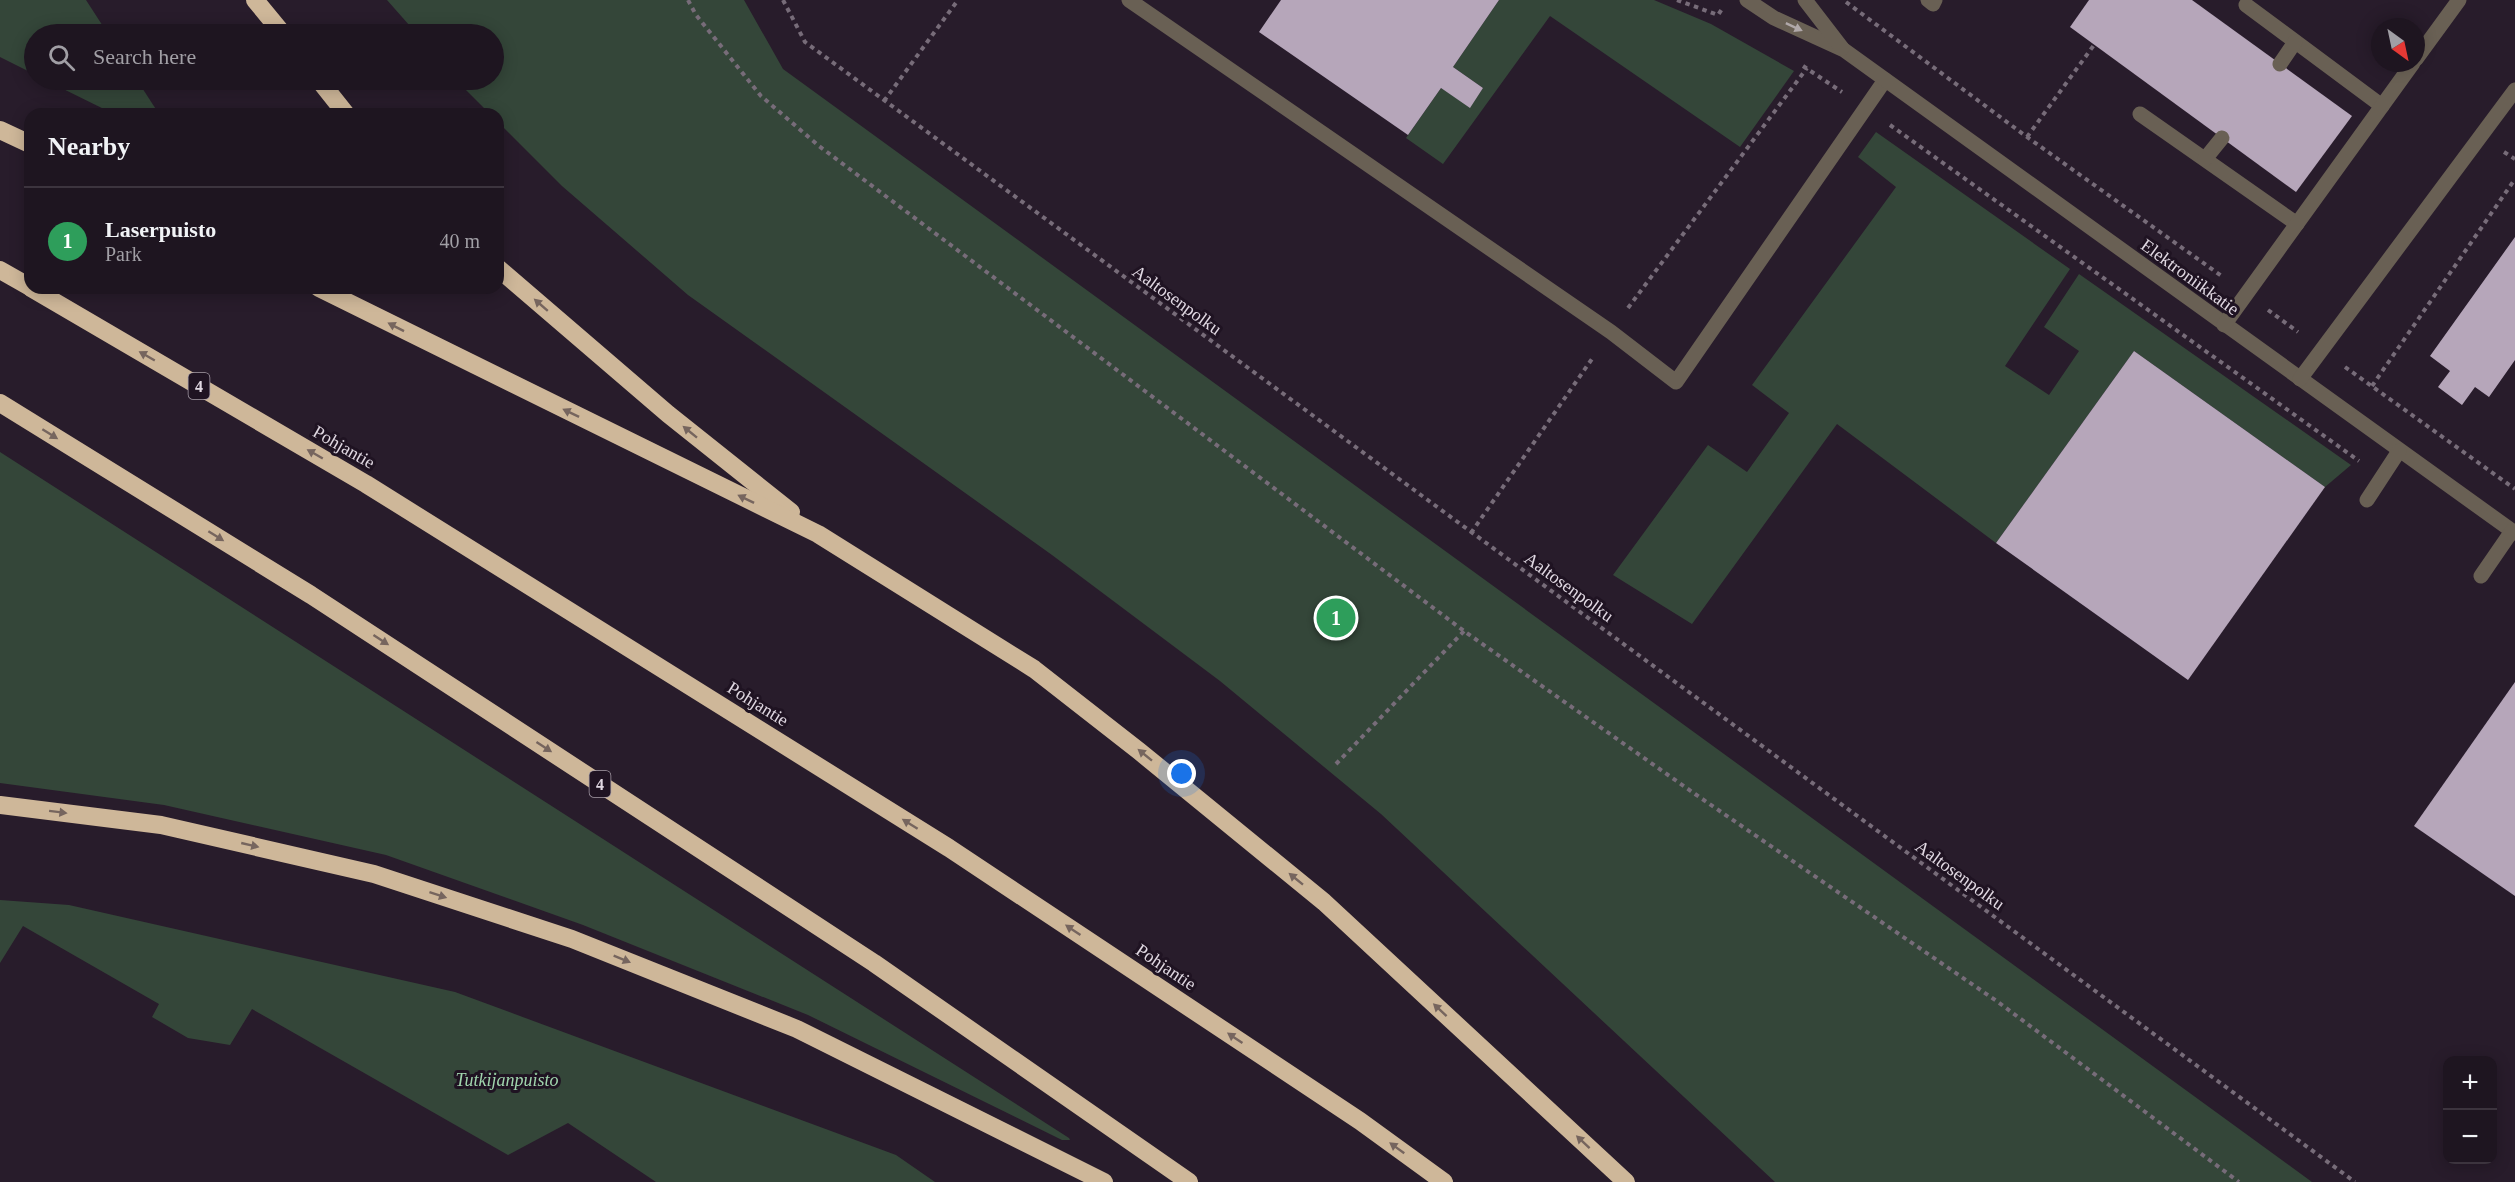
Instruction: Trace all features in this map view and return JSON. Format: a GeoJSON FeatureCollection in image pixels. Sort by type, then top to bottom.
{"type":"FeatureCollection","features":[{"type":"Feature","properties":{"kind":"highway"},"geometry":{"type":"LineString","coordinates":[[255,0],[275,24]]}},
{"type":"Feature","properties":{"kind":"highway"},"geometry":{"type":"LineString","coordinates":[[327,90],[341,108]]}},
{"type":"Feature","properties":{"kind":"highway"},"geometry":{"type":"LineString","coordinates":[[0,130],[24,141]]}},
{"type":"Feature","properties":{"kind":"highway","name":"Pohjantie"},"geometry":{"type":"LineString","coordinates":[[0,270],[24,284]]}},
{"type":"Feature","properties":{"kind":"highway"},"geometry":{"type":"LineString","coordinates":[[504,273],[668,414],[818,534]]}},
{"type":"Feature","properties":{"kind":"highway","name":"Pohjantie"},"geometry":{"type":"LineString","coordinates":[[41,294],[366,484],[949,848],[1360,1121],[1444,1182]]}},
{"type":"Feature","properties":{"kind":"highway"},"geometry":{"type":"LineString","coordinates":[[331,294],[818,534],[1034,669],[1139,751],[1324,902],[1626,1182]]}},
{"type":"Feature","properties":{"kind":"highway","name":"4"},"geometry":{"type":"LineString","coordinates":[[0,403],[311,595],[855,950],[1189,1182]]}},
{"type":"Feature","properties":{"kind":"highway"},"geometry":{"type":"LineString","coordinates":[[0,805],[161,825],[374,874],[572,939],[797,1029],[1104,1182]]}},
{"type":"Feature","properties":{"kind":"street"},"geometry":{"type":"LineString","coordinates":[[1129,0],[1611,332],[1676,382],[1885,80]]}},
{"type":"Feature","properties":{"kind":"street","name":"Elektroniikkatie"},"geometry":{"type":"LineString","coordinates":[[1747,0],[1774,18],[1844,50],[2513,532]]}},
{"type":"Feature","properties":{"kind":"street","name":"Elektroniikkatie"},"geometry":{"type":"LineString","coordinates":[[1805,0],[1844,50]]}},
{"type":"Feature","properties":{"kind":"street"},"geometry":{"type":"LineString","coordinates":[[1928,0],[1933,3],[1935,0]]}},
{"type":"Feature","properties":{"kind":"street"},"geometry":{"type":"LineString","coordinates":[[2425,47],[2459,0]]}},
{"type":"Feature","properties":{"kind":"street"},"geometry":{"type":"LineString","coordinates":[[2246,5],[2382,106]]}},
{"type":"Feature","properties":{"kind":"street"},"geometry":{"type":"LineString","coordinates":[[2280,64],[2295,42]]}},
{"type":"Feature","properties":{"kind":"street"},"geometry":{"type":"LineString","coordinates":[[2224,325],[2407,72]]}},
{"type":"Feature","properties":{"kind":"street"},"geometry":{"type":"LineString","coordinates":[[2300,379],[2515,90]]}},
{"type":"Feature","properties":{"kind":"street"},"geometry":{"type":"LineString","coordinates":[[2140,114],[2297,224]]}},
{"type":"Feature","properties":{"kind":"street"},"geometry":{"type":"LineString","coordinates":[[2205,159],[2222,138]]}},
{"type":"Feature","properties":{"kind":"street"},"geometry":{"type":"LineString","coordinates":[[2367,500],[2399,451]]}},
{"type":"Feature","properties":{"kind":"street"},"geometry":{"type":"LineString","coordinates":[[2481,576],[2513,532]]}},
{"type":"Feature","properties":{"kind":"path"},"geometry":{"type":"LineString","coordinates":[[688,0],[696,15],[761,96],[819,146],[1464,631],[1695,794],[1998,1002],[2239,1182]]}},
{"type":"Feature","properties":{"kind":"path","name":"Aaltosenpolku"},"geometry":{"type":"LineString","coordinates":[[783,0],[805,42],[2355,1182]]}},
{"type":"Feature","properties":{"kind":"path"},"geometry":{"type":"LineString","coordinates":[[884,101],[958,0]]}},
{"type":"Feature","properties":{"kind":"path"},"geometry":{"type":"LineString","coordinates":[[1677,0],[1728,20]]}},
{"type":"Feature","properties":{"kind":"path"},"geometry":{"type":"LineString","coordinates":[[1843,0],[2027,137],[2515,489]]}},
{"type":"Feature","properties":{"kind":"path"},"geometry":{"type":"LineString","coordinates":[[1718,15],[1723,8]]}},
{"type":"Feature","properties":{"kind":"path"},"geometry":{"type":"LineString","coordinates":[[2027,137],[2094,45]]}},
{"type":"Feature","properties":{"kind":"path"},"geometry":{"type":"LineString","coordinates":[[1798,62],[1865,107],[2382,478]]}},
{"type":"Feature","properties":{"kind":"path"},"geometry":{"type":"LineString","coordinates":[[1471,533],[1611,332],[1807,68]]}},
{"type":"Feature","properties":{"kind":"path"},"geometry":{"type":"LineString","coordinates":[[2372,386],[2515,179]]}},
{"type":"Feature","properties":{"kind":"path"},"geometry":{"type":"LineString","coordinates":[[1336,764],[1464,631]]}},
{"type":"Feature","properties":{"kind":"green space"},"geometry":{"type":"Polygon","coordinates":[[[0,0],[86,0],[102,24],[24,24],[24,69],[0,57],[0,0]]]}},
{"type":"Feature","properties":{"kind":"green space"},"geometry":{"type":"Polygon","coordinates":[[[387,0],[744,0],[783,69],[2312,1182],[1775,1182],[1381,814],[1220,681],[1052,555],[688,295],[562,186],[504,128],[504,108],[484,108],[466,90],[504,90],[504,24],[408,24],[387,0]]]}},
{"type":"Feature","properties":{"kind":"green space"},"geometry":{"type":"Polygon","coordinates":[[[1499,0],[1654,0],[1711,24],[1794,71],[1740,147],[1550,16],[1443,164],[1406,138],[1441,88],[1470,107],[1483,88],[1453,67],[1499,0]]]}},
{"type":"Feature","properties":{"kind":"green space"},"geometry":{"type":"Polygon","coordinates":[[[65,90],[143,90],[155,108],[102,108],[65,90]]]}},
{"type":"Feature","properties":{"kind":"green space"},"geometry":{"type":"Polygon","coordinates":[[[1876,132],[2070,269],[2005,366],[2049,395],[2079,351],[2044,327],[2079,274],[2351,465],[2325,487],[2134,351],[1996,543],[1837,424],[1692,624],[1613,575],[1708,445],[1747,472],[1789,413],[1752,385],[1896,187],[1858,157],[1876,132]]]}},
{"type":"Feature","properties":{"kind":"green space"},"geometry":{"type":"Polygon","coordinates":[[[0,452],[1070,1140],[1062,1140],[808,1015],[583,925],[386,855],[164,805],[0,783],[0,452]]]}},
{"type":"Feature","properties":{"kind":"green space","name":"Tutkijanpuisto"},"geometry":{"type":"Polygon","coordinates":[[[0,900],[69,905],[455,992],[896,1155],[935,1182],[656,1182],[568,1123],[508,1155],[252,1009],[230,1045],[188,1038],[152,1017],[159,1004],[23,926],[0,963],[0,900]]]}},
{"type":"Feature","properties":{"kind":"building"},"geometry":{"type":"Polygon","coordinates":[[[1281,0],[1499,0],[1453,67],[1483,88],[1470,108],[1441,88],[1408,135],[1259,32],[1281,0]]]}},
{"type":"Feature","properties":{"kind":"building"},"geometry":{"type":"Polygon","coordinates":[[[2089,0],[2192,0],[2352,116],[2296,192],[2070,27],[2089,0]]]}},
{"type":"Feature","properties":{"kind":"building"},"geometry":{"type":"Polygon","coordinates":[[[2515,237],[2515,360],[2489,397],[2475,387],[2462,405],[2438,387],[2450,371],[2430,356],[2515,237]]]}},
{"type":"Feature","properties":{"kind":"building"},"geometry":{"type":"Polygon","coordinates":[[[2134,351],[2325,487],[2188,680],[1996,543],[2134,351]]]}},
{"type":"Feature","properties":{"kind":"building"},"geometry":{"type":"Polygon","coordinates":[[[2515,682],[2515,896],[2414,826],[2515,682]]]}},
{"type":"Feature","properties":{"kind":"place","name":"Laserpuisto"},"geometry":{"type":"Point","coordinates":[1336,618]}}]}
